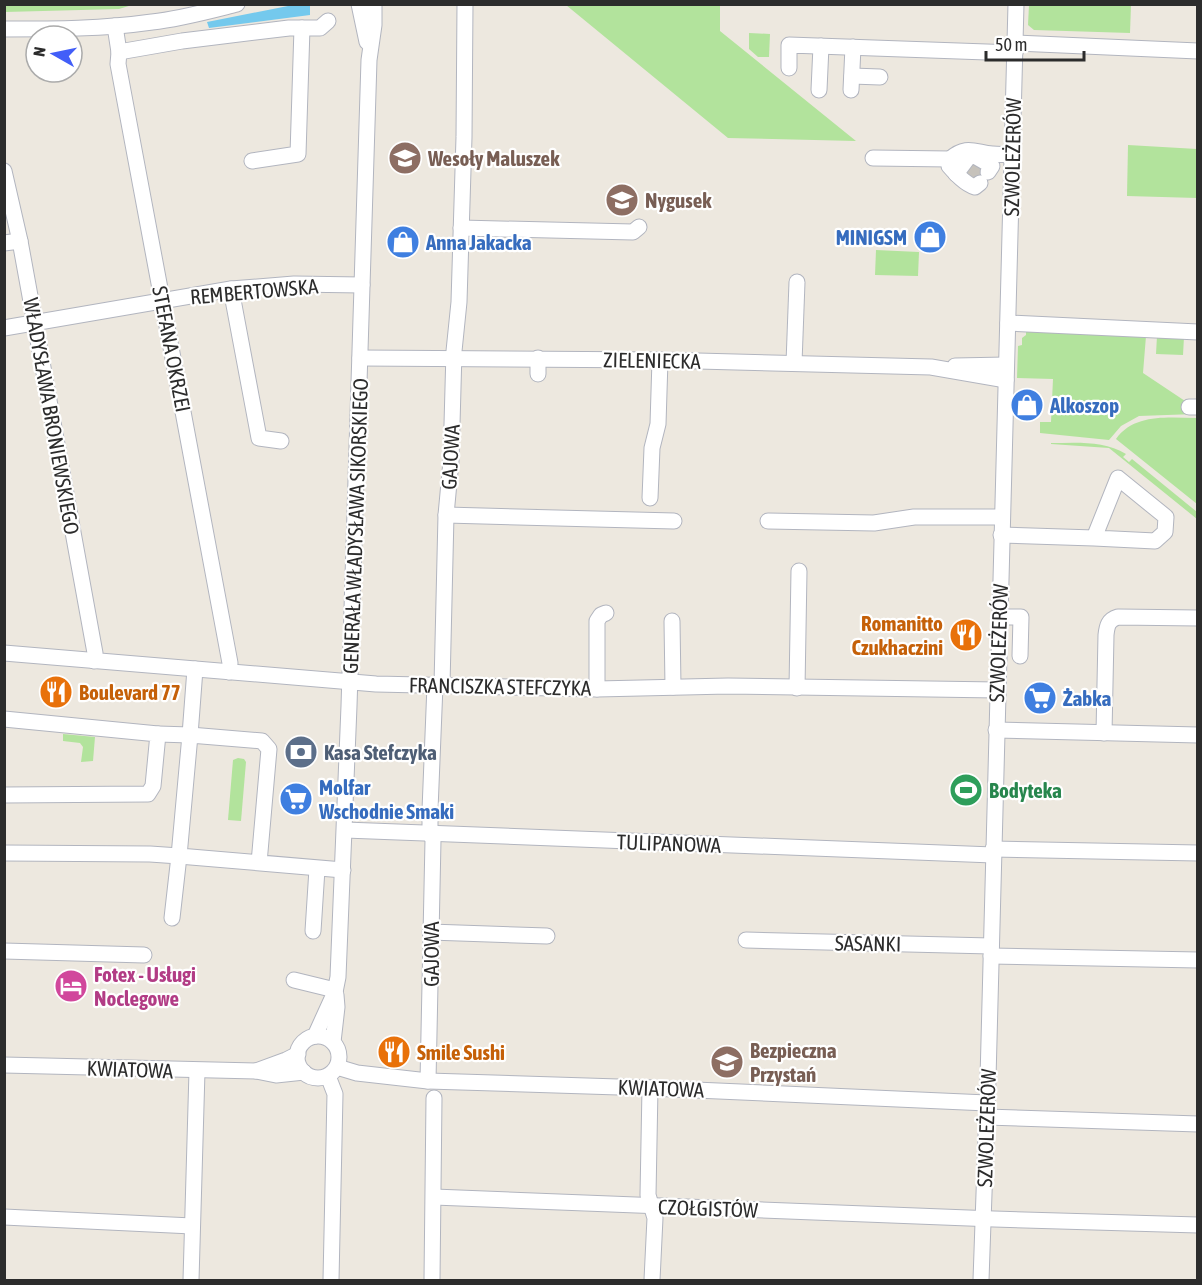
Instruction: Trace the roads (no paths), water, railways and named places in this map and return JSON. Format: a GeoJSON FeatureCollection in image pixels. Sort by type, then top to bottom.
{"type":"FeatureCollection","features":[{"type":"Feature","properties":{"kind":"street"},"geometry":{"type":"LineString","coordinates":[[4,29],[75,29],[115,26],[193,15],[237,4]]}},
{"type":"Feature","properties":{"kind":"street","name":"GENERAŁA WŁADYSŁAWA SIKORSKIEGO"},"geometry":{"type":"LineString","coordinates":[[359,4],[369,60]]}},
{"type":"Feature","properties":{"kind":"street","name":"GENERAŁA WŁADYSŁAWA SIKORSKIEGO"},"geometry":{"type":"LineString","coordinates":[[333,1042],[337,1007],[330,870],[345,830],[369,60],[374,25],[374,4]]}},
{"type":"Feature","properties":{"kind":"street","name":"GAJOWA"},"geometry":{"type":"LineString","coordinates":[[428,1081],[433,840],[430,832],[431,682],[448,640],[446,515],[459,302],[465,4]]}},
{"type":"Feature","properties":{"kind":"street","name":"SZWOLEŻERÓW"},"geometry":{"type":"LineString","coordinates":[[981,1281],[1008,323],[1005,221],[1012,155],[1016,4]]}},
{"type":"Feature","properties":{"kind":"street"},"geometry":{"type":"LineString","coordinates":[[119,52],[182,41],[320,28],[328,21]]}},
{"type":"Feature","properties":{"kind":"street","name":"STEFANA OKRZEI"},"geometry":{"type":"LineString","coordinates":[[115,26],[119,52],[118,64],[230,663],[229,672]]}},
{"type":"Feature","properties":{"kind":"street"},"geometry":{"type":"LineString","coordinates":[[252,161],[298,154],[302,28]]}},
{"type":"Feature","properties":{"kind":"street"},"geometry":{"type":"LineString","coordinates":[[789,68],[789,45],[997,52],[1015,48],[1137,41],[1197,51]]}},
{"type":"Feature","properties":{"kind":"street"},"geometry":{"type":"LineString","coordinates":[[819,90],[821,46]]}},
{"type":"Feature","properties":{"kind":"street"},"geometry":{"type":"LineString","coordinates":[[853,47],[851,83],[880,77]]}},
{"type":"Feature","properties":{"kind":"street"},"geometry":{"type":"LineString","coordinates":[[873,158],[974,170],[1012,155]]}},
{"type":"Feature","properties":{"kind":"street","name":"WŁADYSŁAWA BRONIEWSKIEGO"},"geometry":{"type":"LineString","coordinates":[[4,171],[35,322],[95,652],[94,661]]}},
{"type":"Feature","properties":{"kind":"street"},"geometry":{"type":"LineString","coordinates":[[461,228],[580,228],[633,232],[639,227]]}},
{"type":"Feature","properties":{"kind":"street"},"geometry":{"type":"LineString","coordinates":[[4,243],[20,241]]}},
{"type":"Feature","properties":{"kind":"street"},"geometry":{"type":"LineString","coordinates":[[794,363],[797,282]]}},
{"type":"Feature","properties":{"kind":"street","name":"REMBERTOWSKA"},"geometry":{"type":"LineString","coordinates":[[4,328],[231,290],[294,284],[362,285]]}},
{"type":"Feature","properties":{"kind":"street"},"geometry":{"type":"LineString","coordinates":[[231,290],[259,438],[281,441]]}},
{"type":"Feature","properties":{"kind":"street"},"geometry":{"type":"LineString","coordinates":[[1008,323],[1197,332]]}},
{"type":"Feature","properties":{"kind":"street","name":"ZIELENIECKA"},"geometry":{"type":"LineString","coordinates":[[360,358],[454,358],[538,366],[660,360],[794,363],[835,369],[944,368],[964,373],[1006,372]]}},
{"type":"Feature","properties":{"kind":"street"},"geometry":{"type":"LineString","coordinates":[[650,498],[652,448],[658,424],[660,360]]}},
{"type":"Feature","properties":{"kind":"street"},"geometry":{"type":"LineString","coordinates":[[1001,535],[1155,541],[1165,532],[1166,517],[1118,478],[1094,538]]}},
{"type":"Feature","properties":{"kind":"street"},"geometry":{"type":"LineString","coordinates":[[446,515],[674,520]]}},
{"type":"Feature","properties":{"kind":"street"},"geometry":{"type":"LineString","coordinates":[[768,521],[874,523],[914,517],[1002,517]]}},
{"type":"Feature","properties":{"kind":"street"},"geometry":{"type":"LineString","coordinates":[[797,688],[799,571]]}},
{"type":"Feature","properties":{"kind":"street"},"geometry":{"type":"LineString","coordinates":[[597,688],[597,621],[601,615],[606,613]]}},
{"type":"Feature","properties":{"kind":"street"},"geometry":{"type":"LineString","coordinates":[[999,617],[1022,617],[1020,656]]}},
{"type":"Feature","properties":{"kind":"street"},"geometry":{"type":"LineString","coordinates":[[1104,733],[1106,635],[1111,619],[1118,617],[1197,618]]}},
{"type":"Feature","properties":{"kind":"street"},"geometry":{"type":"LineString","coordinates":[[672,621],[673,687]]}},
{"type":"Feature","properties":{"kind":"street","name":"FRANCISZKA STEFCZYKA"},"geometry":{"type":"LineString","coordinates":[[4,653],[350,682],[431,682],[597,688],[728,686],[997,690]]}},
{"type":"Feature","properties":{"kind":"street"},"geometry":{"type":"LineString","coordinates":[[172,918],[195,669]]}},
{"type":"Feature","properties":{"kind":"street"},"geometry":{"type":"LineString","coordinates":[[4,719],[158,734],[262,741],[269,749],[259,863]]}},
{"type":"Feature","properties":{"kind":"street"},"geometry":{"type":"LineString","coordinates":[[996,730],[1013,734],[1197,735]]}},
{"type":"Feature","properties":{"kind":"street"},"geometry":{"type":"LineString","coordinates":[[4,795],[148,794],[153,786],[158,734]]}},
{"type":"Feature","properties":{"kind":"street","name":"TULIPANOWA"},"geometry":{"type":"LineString","coordinates":[[345,830],[1133,857],[1197,853]]}},
{"type":"Feature","properties":{"kind":"street"},"geometry":{"type":"LineString","coordinates":[[4,853],[150,854],[330,870],[313,931]]}},
{"type":"Feature","properties":{"kind":"street"},"geometry":{"type":"LineString","coordinates":[[430,932],[547,936]]}},
{"type":"Feature","properties":{"kind":"street","name":"SASANKI"},"geometry":{"type":"LineString","coordinates":[[746,940],[1197,960]]}},
{"type":"Feature","properties":{"kind":"street"},"geometry":{"type":"LineString","coordinates":[[4,951],[144,955]]}},
{"type":"Feature","properties":{"kind":"street"},"geometry":{"type":"LineString","coordinates":[[294,980],[335,991]]}},
{"type":"Feature","properties":{"kind":"street","name":"GENERAŁA WŁADYSŁAWA SIKORSKIEGO"},"geometry":{"type":"LineString","coordinates":[[315,1036],[335,991]]}},
{"type":"Feature","properties":{"kind":"street"},"geometry":{"type":"LineString","coordinates":[[331,1281],[335,1094],[332,1072],[339,1054],[333,1042],[325,1037],[315,1036],[304,1042],[298,1054],[298,1062],[303,1072],[318,1078],[332,1072]]}},
{"type":"Feature","properties":{"kind":"street","name":"KWIATOWA"},"geometry":{"type":"LineString","coordinates":[[256,1071],[298,1054]]}},
{"type":"Feature","properties":{"kind":"street","name":"KWIATOWA"},"geometry":{"type":"LineString","coordinates":[[4,1065],[256,1071],[276,1075],[303,1072]]}},
{"type":"Feature","properties":{"kind":"street"},"geometry":{"type":"LineString","coordinates":[[191,1281],[197,1071]]}},
{"type":"Feature","properties":{"kind":"street","name":"KWIATOWA"},"geometry":{"type":"LineString","coordinates":[[332,1072],[428,1081],[650,1088],[1197,1124]]}},
{"type":"Feature","properties":{"kind":"street"},"geometry":{"type":"LineString","coordinates":[[650,1088],[648,1195],[655,1218],[652,1281]]}},
{"type":"Feature","properties":{"kind":"street"},"geometry":{"type":"LineString","coordinates":[[432,1281],[434,1098]]}},
{"type":"Feature","properties":{"kind":"street","name":"CZOŁGISTÓW"},"geometry":{"type":"LineString","coordinates":[[434,1197],[1197,1226]]}},
{"type":"Feature","properties":{"kind":"street"},"geometry":{"type":"LineString","coordinates":[[4,1217],[192,1226]]}},
{"type":"Feature","properties":{"kind":"water"},"geometry":{"type":"Polygon","coordinates":[[[293,5],[310,5],[310,15],[209,28],[207,22],[293,5]]]}},
{"type":"Feature","properties":{"kind":"tunnel"},"geometry":{"type":"LineString","coordinates":[[972,177],[980,167]]}},
{"type":"Feature","properties":{"kind":"place","name":"Wesoły Maluszek"},"geometry":{"type":"Point","coordinates":[405,158]}},
{"type":"Feature","properties":{"kind":"place","name":"Nygusek"},"geometry":{"type":"Point","coordinates":[622,200]}},
{"type":"Feature","properties":{"kind":"place","name":"MINIGSM"},"geometry":{"type":"Point","coordinates":[930,237]}},
{"type":"Feature","properties":{"kind":"place","name":"Anna Jakacka"},"geometry":{"type":"Point","coordinates":[403,242]}},
{"type":"Feature","properties":{"kind":"place","name":"Alkoszop"},"geometry":{"type":"Point","coordinates":[1027,405]}},
{"type":"Feature","properties":{"kind":"place","name":"Romanitto Czukhaczini"},"geometry":{"type":"Point","coordinates":[966,635]}},
{"type":"Feature","properties":{"kind":"place","name":"Boulevard 77"},"geometry":{"type":"Point","coordinates":[56,692]}},
{"type":"Feature","properties":{"kind":"place","name":"Żabka"},"geometry":{"type":"Point","coordinates":[1040,698]}},
{"type":"Feature","properties":{"kind":"place","name":"Kasa Stefczyka"},"geometry":{"type":"Point","coordinates":[301,752]}},
{"type":"Feature","properties":{"kind":"place","name":"Bodyteka"},"geometry":{"type":"Point","coordinates":[966,790]}},
{"type":"Feature","properties":{"kind":"place","name":"Molfar Wschodnie Smaki"},"geometry":{"type":"Point","coordinates":[296,799]}},
{"type":"Feature","properties":{"kind":"place","name":"Fotex - Usługi Noclegowe"},"geometry":{"type":"Point","coordinates":[71,986]}},
{"type":"Feature","properties":{"kind":"place","name":"Smile Sushi"},"geometry":{"type":"Point","coordinates":[394,1052]}},
{"type":"Feature","properties":{"kind":"place","name":"Bezpieczna Przystań"},"geometry":{"type":"Point","coordinates":[727,1062]}}]}
